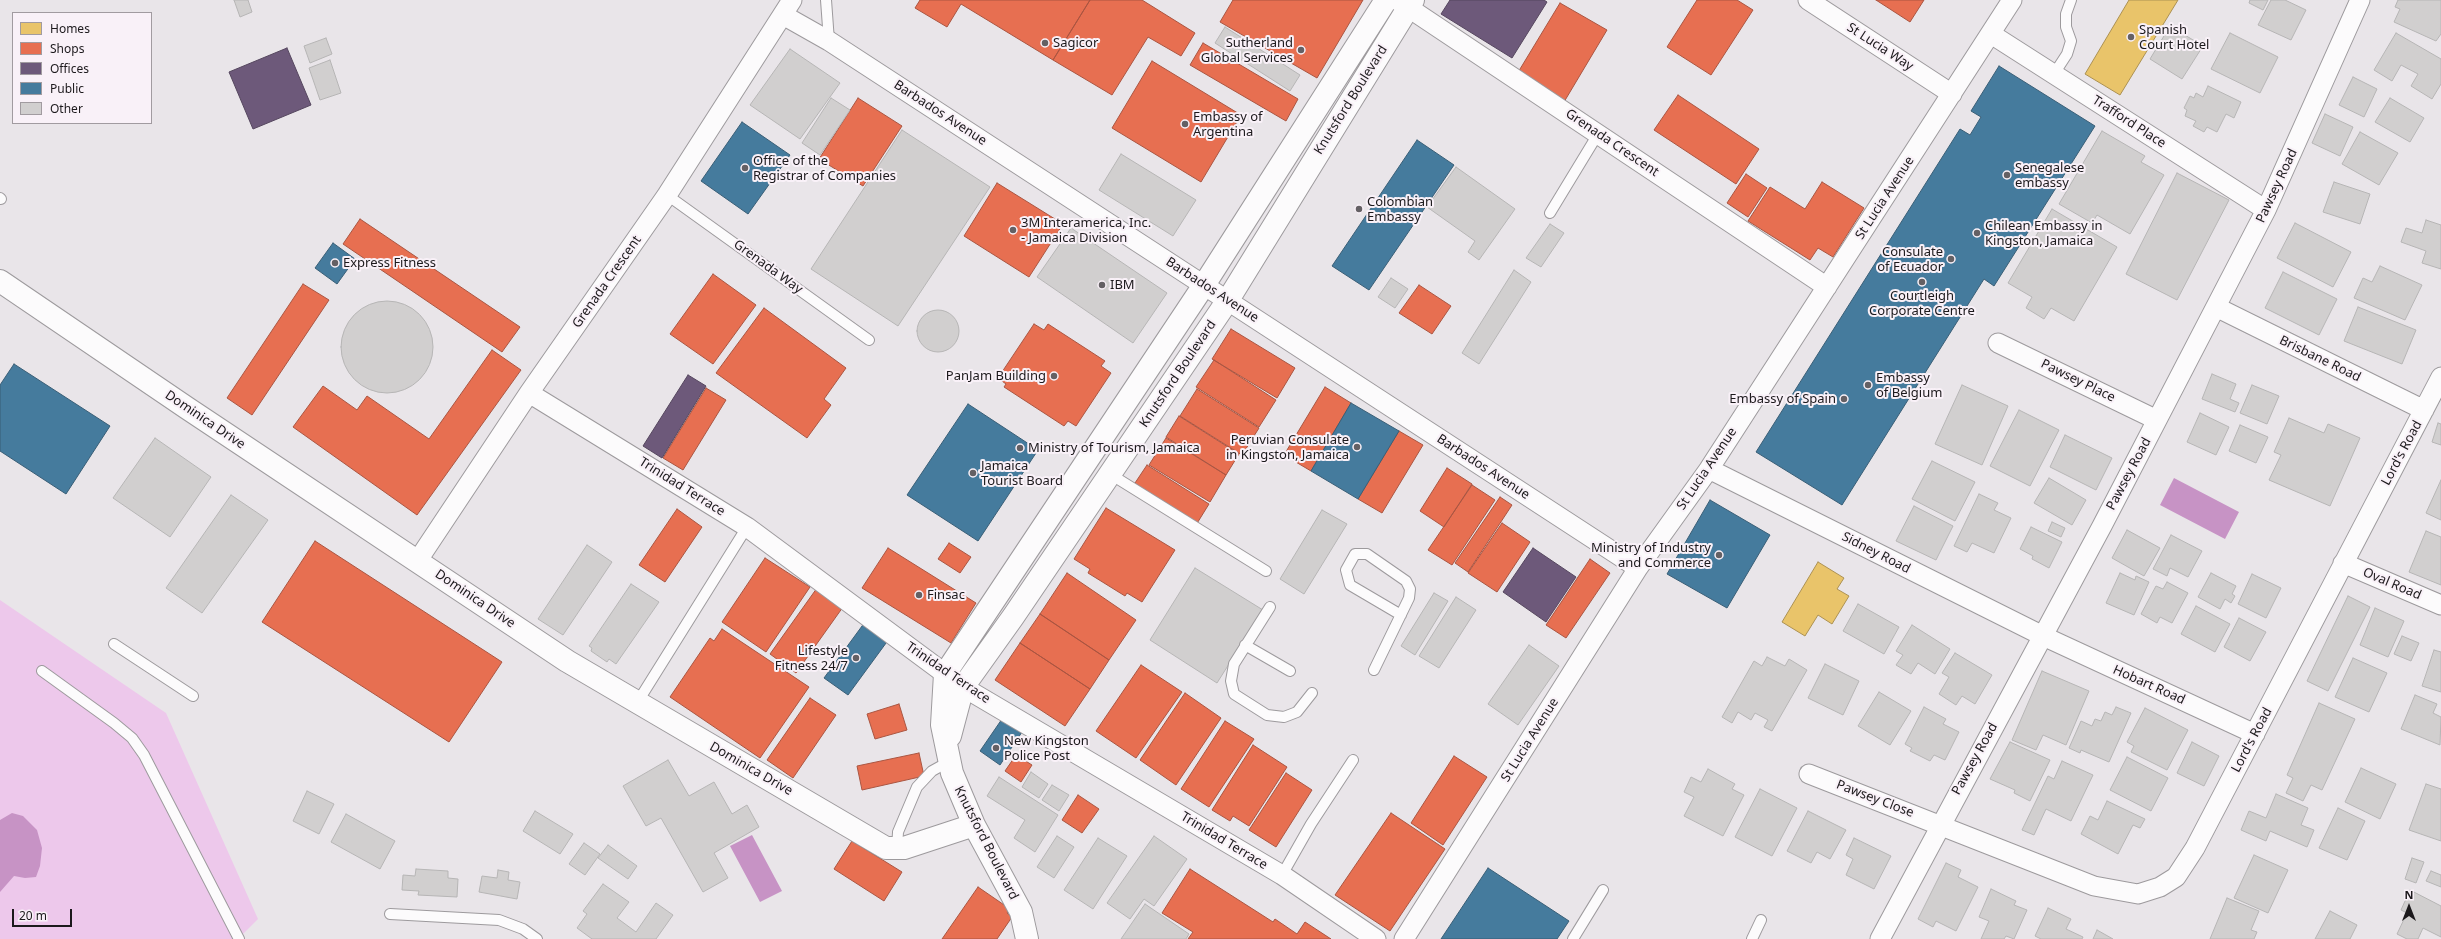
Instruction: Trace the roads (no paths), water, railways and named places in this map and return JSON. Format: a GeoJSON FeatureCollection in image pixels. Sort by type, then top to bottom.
{"type":"FeatureCollection","features":[{"type":"Feature","properties":{"kind":"main road","name":"Knutsford Boulevard"},"geometry":{"type":"LineString","coordinates":[[1027,939],[1021,912],[974,826],[952,773],[942,725],[946,674],[1204,285],[1386,0]]}},
{"type":"Feature","properties":{"kind":"main road","name":"Knutsford Boulevard"},"geometry":{"type":"LineString","coordinates":[[948,754],[963,686],[1110,474],[1228,300],[1406,3]]}},
{"type":"Feature","properties":{"kind":"main road","name":"Dominica Drive"},"geometry":{"type":"LineString","coordinates":[[0,281],[187,408],[418,560],[567,661],[886,848],[896,849]]}},
{"type":"Feature","properties":{"kind":"main road"},"geometry":{"type":"LineString","coordinates":[[896,849],[974,826]]}},
{"type":"Feature","properties":{"kind":"street","name":"St Lucia Way"},"geometry":{"type":"LineString","coordinates":[[1808,0],[1952,94]]}},
{"type":"Feature","properties":{"kind":"street","name":"St Lucia Avenue"},"geometry":{"type":"LineString","coordinates":[[1404,939],[1638,568],[1708,469],[2012,0]]}},
{"type":"Feature","properties":{"kind":"street","name":"Pawsey Road"},"geometry":{"type":"LineString","coordinates":[[1880,939],[1940,824],[2043,636],[2158,420],[2266,210],[2360,0]]}},
{"type":"Feature","properties":{"kind":"street","name":"Grenada Crescent"},"geometry":{"type":"LineString","coordinates":[[1406,3],[1598,134],[1827,287]]}},
{"type":"Feature","properties":{"kind":"street","name":"Barbados Avenue"},"geometry":{"type":"LineString","coordinates":[[788,7],[829,41],[1638,568]]}},
{"type":"Feature","properties":{"kind":"street","name":"Grenada Crescent"},"geometry":{"type":"LineString","coordinates":[[418,560],[529,392],[667,195],[788,7]]}},
{"type":"Feature","properties":{"kind":"street","name":"Trafford Place"},"geometry":{"type":"LineString","coordinates":[[1991,34],[2266,210]]}},
{"type":"Feature","properties":{"kind":"street","name":"Brisbane Road"},"geometry":{"type":"LineString","coordinates":[[2216,307],[2424,410]]}},
{"type":"Feature","properties":{"kind":"street","name":"Pawsey Place"},"geometry":{"type":"LineString","coordinates":[[1998,343],[2158,420]]}},
{"type":"Feature","properties":{"kind":"street","name":"Lord's Road"},"geometry":{"type":"LineString","coordinates":[[1940,824],[2094,886],[2138,894],[2160,887],[2176,877],[2195,848],[2441,377]]}},
{"type":"Feature","properties":{"kind":"street","name":"Trinidad Terrace"},"geometry":{"type":"LineString","coordinates":[[529,392],[746,528],[963,686],[1282,875],[1376,939]]}},
{"type":"Feature","properties":{"kind":"street","name":"Sidney Road"},"geometry":{"type":"LineString","coordinates":[[1708,469],[2043,636]]}},
{"type":"Feature","properties":{"kind":"street","name":"Oval Road"},"geometry":{"type":"LineString","coordinates":[[2343,563],[2441,605]]}},
{"type":"Feature","properties":{"kind":"street","name":"Hobart Road"},"geometry":{"type":"LineString","coordinates":[[2043,636],[2255,734]]}},
{"type":"Feature","properties":{"kind":"street","name":"Pawsey Close"},"geometry":{"type":"LineString","coordinates":[[1809,774],[1940,824]]}},
{"type":"Feature","properties":{"kind":"lane"},"geometry":{"type":"LineString","coordinates":[[826,0],[829,41]]}},
{"type":"Feature","properties":{"kind":"lane"},"geometry":{"type":"LineString","coordinates":[[2054,74],[2067,54],[2071,41],[2066,27],[2066,14],[2071,0]]}},
{"type":"Feature","properties":{"kind":"lane"},"geometry":{"type":"LineString","coordinates":[[1550,213],[1598,134]]}},
{"type":"Feature","properties":{"kind":"lane","name":"Grenada Way"},"geometry":{"type":"LineString","coordinates":[[667,195],[869,340]]}},
{"type":"Feature","properties":{"kind":"lane"},"geometry":{"type":"LineString","coordinates":[[1110,474],[1266,571]]}},
{"type":"Feature","properties":{"kind":"lane"},"geometry":{"type":"LineString","coordinates":[[637,703],[746,528]]}},
{"type":"Feature","properties":{"kind":"lane"},"geometry":{"type":"LineString","coordinates":[[1374,670],[1401,615],[1409,598],[1410,589],[1406,581],[1367,554],[1362,552],[1355,554],[1346,570],[1350,585],[1401,615]]}},
{"type":"Feature","properties":{"kind":"lane"},"geometry":{"type":"LineString","coordinates":[[1270,607],[1234,664],[1231,681],[1234,694],[1267,715],[1284,717],[1297,712],[1312,693]]}},
{"type":"Feature","properties":{"kind":"lane"},"geometry":{"type":"LineString","coordinates":[[114,644],[193,696]]}},
{"type":"Feature","properties":{"kind":"lane"},"geometry":{"type":"LineString","coordinates":[[1245,645],[1290,671]]}},
{"type":"Feature","properties":{"kind":"lane"},"geometry":{"type":"LineString","coordinates":[[42,671],[114,722],[132,738],[144,755],[239,939]]}},
{"type":"Feature","properties":{"kind":"lane"},"geometry":{"type":"LineString","coordinates":[[896,849],[898,832],[917,787],[948,754]]}},
{"type":"Feature","properties":{"kind":"lane"},"geometry":{"type":"LineString","coordinates":[[1282,875],[1311,824],[1353,760]]}},
{"type":"Feature","properties":{"kind":"lane"},"geometry":{"type":"LineString","coordinates":[[1573,939],[1603,890]]}},
{"type":"Feature","properties":{"kind":"lane"},"geometry":{"type":"LineString","coordinates":[[390,914],[499,920],[523,929],[537,939]]}},
{"type":"Feature","properties":{"kind":"lane"},"geometry":{"type":"LineString","coordinates":[[1752,939],[1761,920]]}},
{"type":"Feature","properties":{"kind":"place","name":"Spanish Court Hotel"},"geometry":{"type":"Point","coordinates":[2131,37]}},
{"type":"Feature","properties":{"kind":"place","name":"Sagicor"},"geometry":{"type":"Point","coordinates":[1045,43]}},
{"type":"Feature","properties":{"kind":"place","name":"Sutherland Global Services"},"geometry":{"type":"Point","coordinates":[1301,50]}},
{"type":"Feature","properties":{"kind":"place","name":"Embassy of Argentina"},"geometry":{"type":"Point","coordinates":[1185,124]}},
{"type":"Feature","properties":{"kind":"place","name":"Office of the Registrar of Companies"},"geometry":{"type":"Point","coordinates":[745,168]}},
{"type":"Feature","properties":{"kind":"place","name":"Senegalese embassy"},"geometry":{"type":"Point","coordinates":[2007,175]}},
{"type":"Feature","properties":{"kind":"place","name":"Colombian Embassy"},"geometry":{"type":"Point","coordinates":[1359,209]}},
{"type":"Feature","properties":{"kind":"place","name":"3M Interamerica, Inc. - Jamaica Division"},"geometry":{"type":"Point","coordinates":[1013,230]}},
{"type":"Feature","properties":{"kind":"place","name":"Chilean Embassy in Kingston, Jamaica"},"geometry":{"type":"Point","coordinates":[1977,233]}},
{"type":"Feature","properties":{"kind":"place","name":"Consulate of Ecuador"},"geometry":{"type":"Point","coordinates":[1951,259]}},
{"type":"Feature","properties":{"kind":"place","name":"Express Fitness"},"geometry":{"type":"Point","coordinates":[335,263]}},
{"type":"Feature","properties":{"kind":"place","name":"Courtleigh Corporate Centre"},"geometry":{"type":"Point","coordinates":[1922,282]}},
{"type":"Feature","properties":{"kind":"place","name":"IBM"},"geometry":{"type":"Point","coordinates":[1102,285]}},
{"type":"Feature","properties":{"kind":"place","name":"PanJam Building"},"geometry":{"type":"Point","coordinates":[1054,376]}},
{"type":"Feature","properties":{"kind":"place","name":"Embassy of Belgium"},"geometry":{"type":"Point","coordinates":[1868,385]}},
{"type":"Feature","properties":{"kind":"place","name":"Embassy of Spain"},"geometry":{"type":"Point","coordinates":[1844,399]}},
{"type":"Feature","properties":{"kind":"place","name":"Peruvian Consulate in Kingston, Jamaica"},"geometry":{"type":"Point","coordinates":[1357,447]}},
{"type":"Feature","properties":{"kind":"place","name":"Ministry of Tourism, Jamaica"},"geometry":{"type":"Point","coordinates":[1020,448]}},
{"type":"Feature","properties":{"kind":"place","name":"Jamaica Tourist Board"},"geometry":{"type":"Point","coordinates":[973,473]}},
{"type":"Feature","properties":{"kind":"place","name":"Ministry of Industry and Commerce"},"geometry":{"type":"Point","coordinates":[1719,555]}},
{"type":"Feature","properties":{"kind":"place","name":"Finsac"},"geometry":{"type":"Point","coordinates":[919,595]}},
{"type":"Feature","properties":{"kind":"place","name":"Lifestyle Fitness 24/7"},"geometry":{"type":"Point","coordinates":[856,658]}},
{"type":"Feature","properties":{"kind":"place","name":"New Kingston Police Post"},"geometry":{"type":"Point","coordinates":[996,748]}}]}
